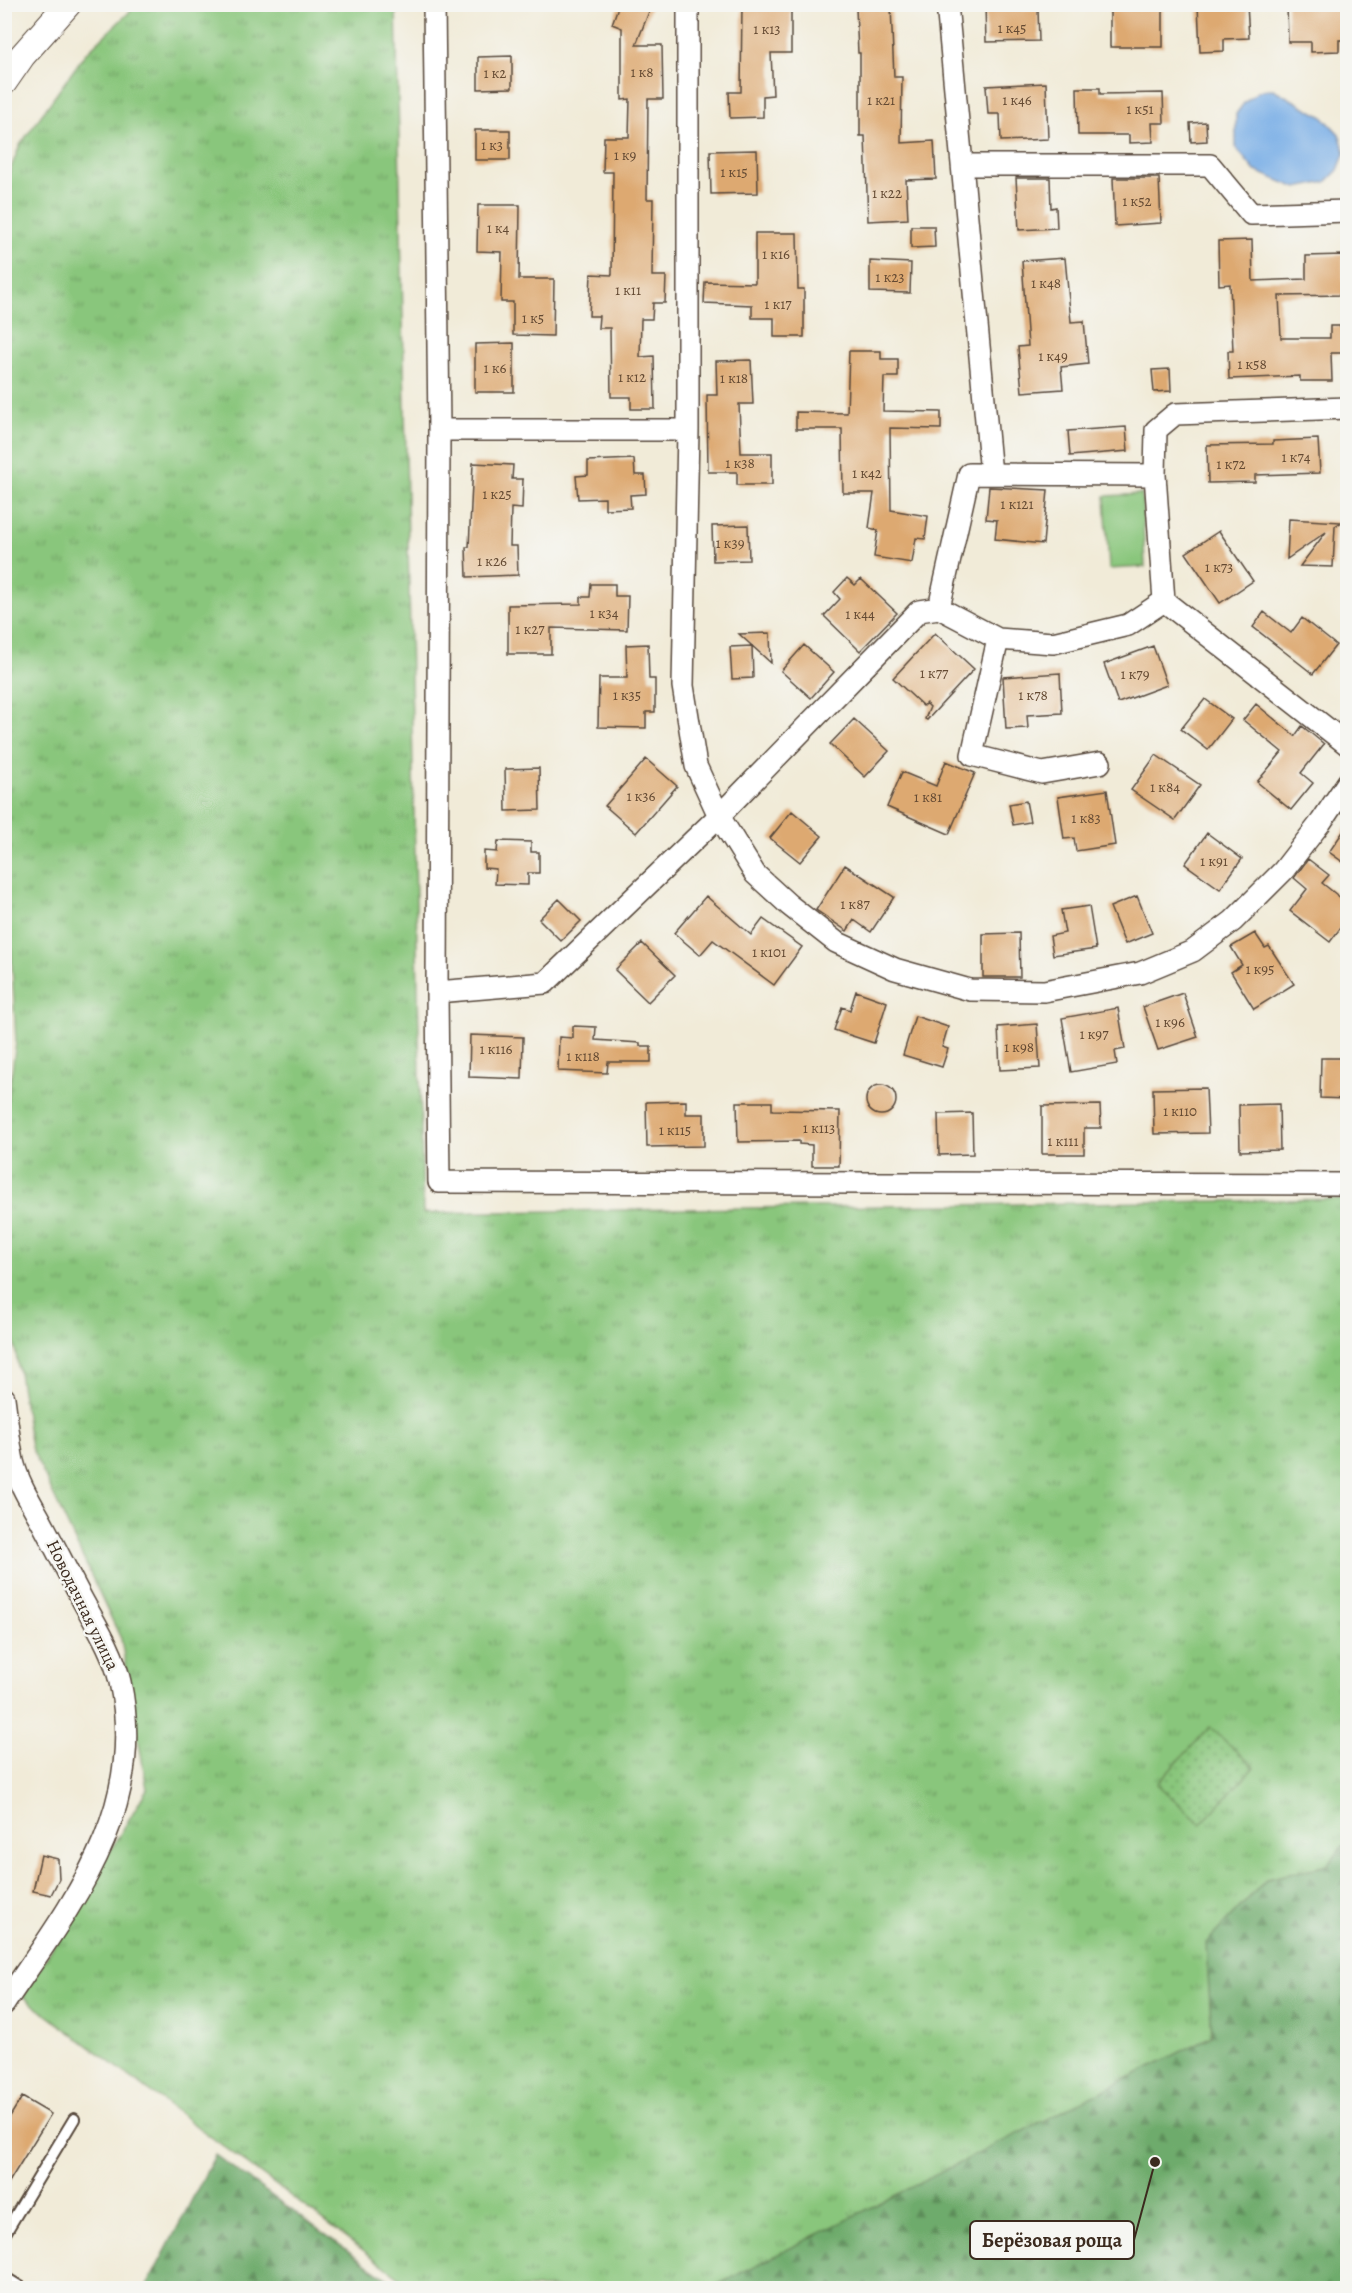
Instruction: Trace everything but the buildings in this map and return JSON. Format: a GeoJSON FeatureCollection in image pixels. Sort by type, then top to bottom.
{"type":"FeatureCollection","features":[{"type":"Feature","properties":{"kind":"street"},"geometry":{"type":"LineString","coordinates":[[4,82],[22,56],[68,4]]}},
{"type":"Feature","properties":{"kind":"street"},"geometry":{"type":"LineString","coordinates":[[434,4],[439,430],[437,992],[439,1182],[1347,1184]]}},
{"type":"Feature","properties":{"kind":"street"},"geometry":{"type":"LineString","coordinates":[[688,4],[688,430],[684,686],[696,766],[719,816],[755,874],[789,905],[836,942],[895,969],[970,990],[1044,991],[1140,973],[1193,951],[1233,921],[1283,871],[1321,822],[1347,782]]}},
{"type":"Feature","properties":{"kind":"street"},"geometry":{"type":"LineString","coordinates":[[947,4],[991,474]]}},
{"type":"Feature","properties":{"kind":"street"},"geometry":{"type":"LineString","coordinates":[[962,165],[1210,165],[1251,214],[1347,211]]}},
{"type":"Feature","properties":{"kind":"street"},"geometry":{"type":"LineString","coordinates":[[1347,408],[1175,414],[1156,430],[1155,475],[1164,601],[1347,745]]}},
{"type":"Feature","properties":{"kind":"street"},"geometry":{"type":"LineString","coordinates":[[439,430],[688,430]]}},
{"type":"Feature","properties":{"kind":"street"},"geometry":{"type":"LineString","coordinates":[[939,608],[969,474],[1155,475]]}},
{"type":"Feature","properties":{"kind":"street"},"geometry":{"type":"LineString","coordinates":[[437,992],[545,983],[719,816],[919,611],[939,608],[998,639],[1053,642],[1128,625],[1164,601]]}},
{"type":"Feature","properties":{"kind":"street"},"geometry":{"type":"LineString","coordinates":[[998,639],[972,755],[1042,773],[1100,762]]}},
{"type":"Feature","properties":{"kind":"street","name":"Новодачная улица"},"geometry":{"type":"LineString","coordinates":[[4,1398],[9,1464],[105,1642],[119,1680],[124,1707],[125,1745],[121,1784],[113,1822],[98,1858],[74,1901],[4,2004]]}},
{"type":"Feature","properties":{"kind":"lane"},"geometry":{"type":"LineString","coordinates":[[4,2235],[74,2119]]}},
{"type":"Feature","properties":{"kind":"lane"},"geometry":{"type":"LineString","coordinates":[[4,2277],[22,2289]]}},
{"type":"Feature","properties":{"kind":"green space"},"geometry":{"type":"Polygon","coordinates":[[[137,5],[396,5],[423,1213],[1347,1199],[1347,1841],[1328,1865],[1267,1879],[1207,1943],[1212,2036],[1149,2085],[712,2288],[414,2288],[23,1997],[147,1789],[121,1639],[31,1447],[5,1286],[4,1126],[16,1042],[11,945],[4,892],[5,183],[20,145],[85,54],[137,5]]]}},
{"type":"Feature","properties":{"kind":"green space"},"geometry":{"type":"Polygon","coordinates":[[[1142,494],[1145,567],[1109,569],[1105,496],[1142,494]]]}},
{"type":"Feature","properties":{"kind":"green space"},"geometry":{"type":"Polygon","coordinates":[[[1210,1727],[1254,1767],[1201,1824],[1157,1784],[1210,1727]]]}},
{"type":"Feature","properties":{"kind":"green space"},"geometry":{"type":"Polygon","coordinates":[[[1347,1841],[1347,2288],[711,2288],[1212,2036],[1206,1943],[1267,1879],[1328,1865],[1347,1841]]]}},
{"type":"Feature","properties":{"kind":"green space"},"geometry":{"type":"Polygon","coordinates":[[[215,2155],[400,2288],[146,2288],[215,2155]]]}},
{"type":"Feature","properties":{"kind":"water"},"geometry":{"type":"Polygon","coordinates":[[[1273,89],[1323,117],[1339,134],[1345,152],[1338,170],[1326,182],[1297,188],[1255,171],[1236,148],[1236,114],[1244,103],[1259,91],[1273,89]]]}},
{"type":"Feature","properties":{"kind":"place","name":"Берёзовая роща"},"geometry":{"type":"Point","coordinates":[1155,2162]}}]}
